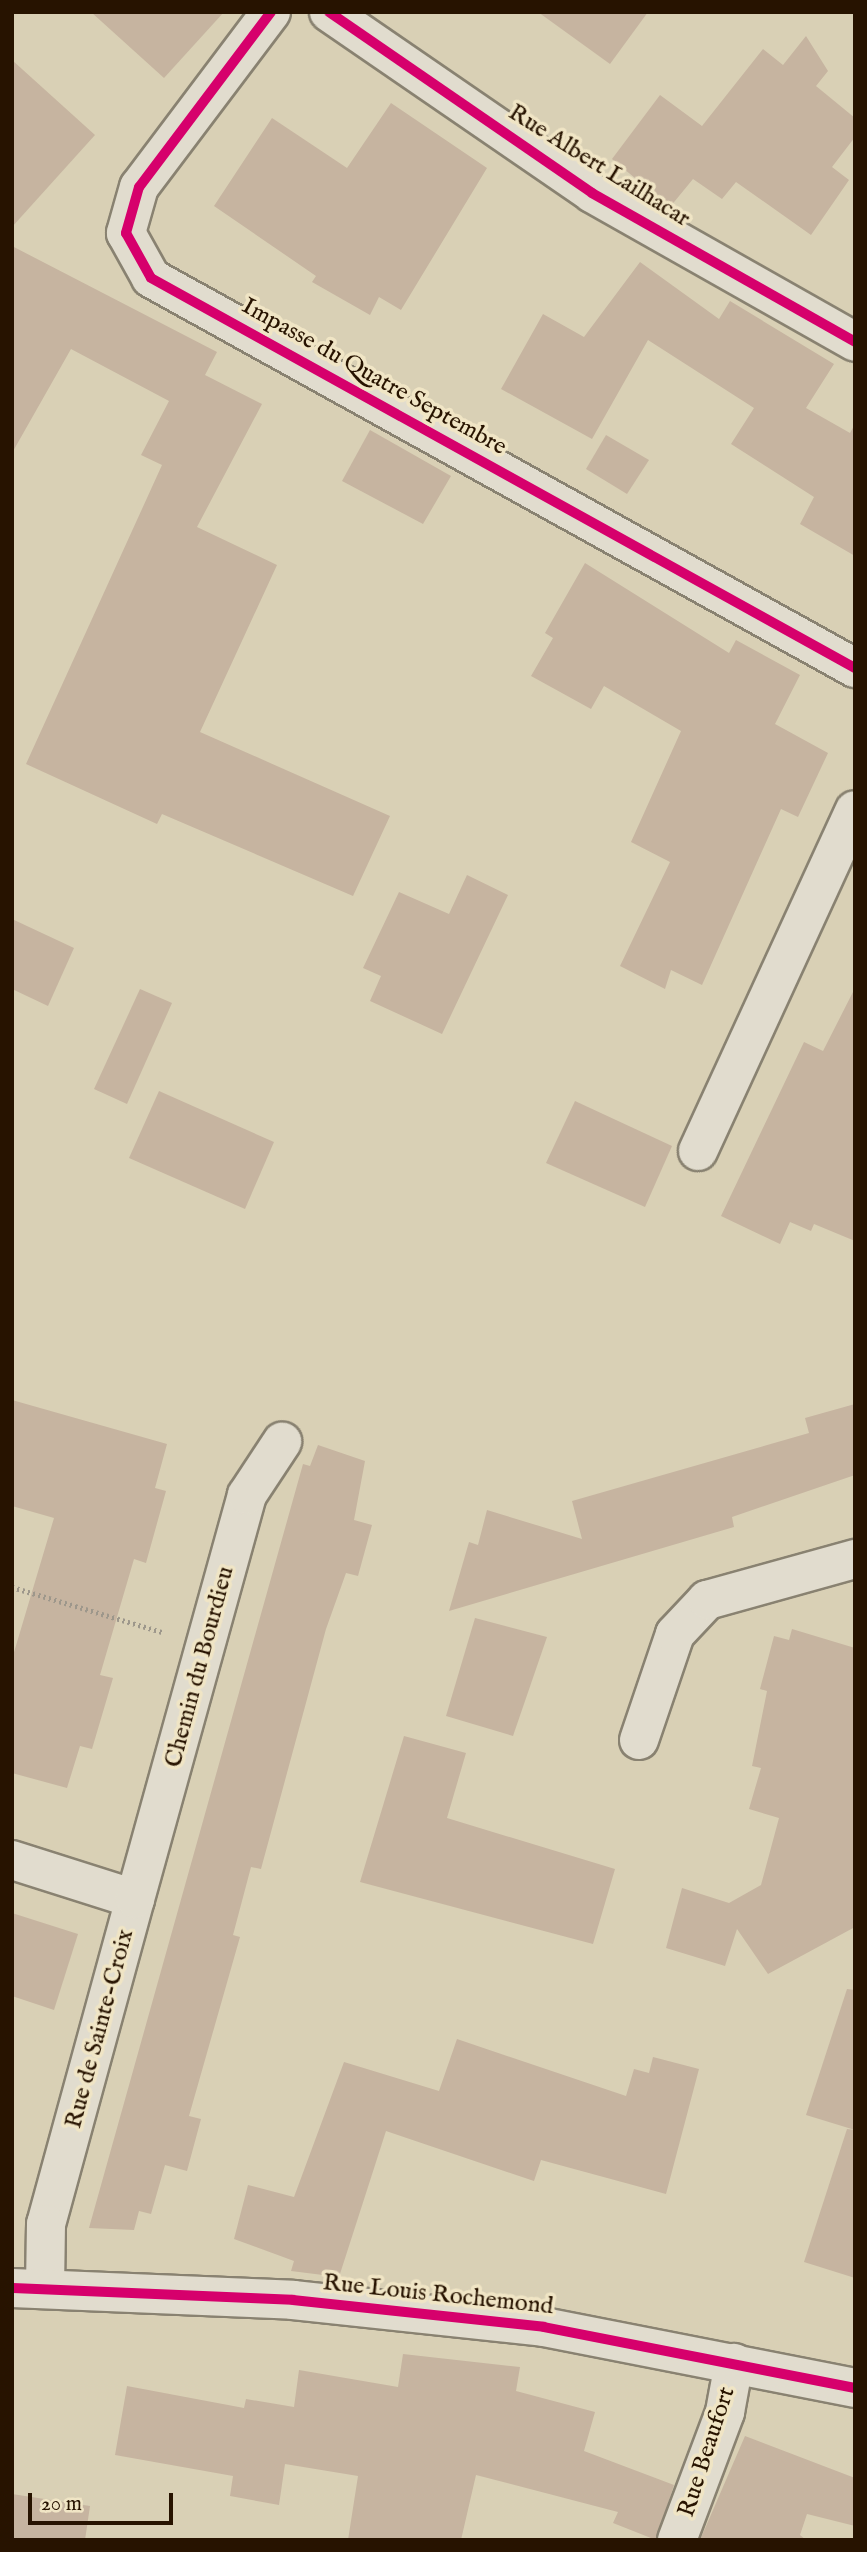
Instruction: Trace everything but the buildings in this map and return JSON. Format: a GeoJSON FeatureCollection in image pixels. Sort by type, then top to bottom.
{"type":"FeatureCollection","features":[{"type":"Feature","properties":{"kind":"street","name":"Impasse du Quatre Septembre"},"geometry":{"type":"LineString","coordinates":[[271,12],[139,187],[126,233],[151,278],[855,668]]}},
{"type":"Feature","properties":{"kind":"street","name":"Rue Albert Lailhacar"},"geometry":{"type":"LineString","coordinates":[[329,12],[592,193],[855,342]]}},
{"type":"Feature","properties":{"kind":"street"},"geometry":{"type":"LineString","coordinates":[[698,1151],[855,810]]}},
{"type":"Feature","properties":{"kind":"street","name":"Chemin du Bourdieu"},"geometry":{"type":"LineString","coordinates":[[135,1899],[247,1495],[282,1442]]}},
{"type":"Feature","properties":{"kind":"street"},"geometry":{"type":"LineString","coordinates":[[639,1740],[675,1634],[708,1600],[855,1559]]}},
{"type":"Feature","properties":{"kind":"street","name":"Rue de Sainte-Croix"},"geometry":{"type":"LineString","coordinates":[[12,1860],[135,1899],[29,2287]]}},
{"type":"Feature","properties":{"kind":"street","name":"Rue Louis Rochemond"},"geometry":{"type":"LineString","coordinates":[[29,2287],[293,2300],[544,2327],[734,2362],[855,2388]]}},
{"type":"Feature","properties":{"kind":"street","name":"Rue Beaufort"},"geometry":{"type":"LineString","coordinates":[[677,2540],[725,2412],[734,2362]]}},
{"type":"Feature","properties":{"kind":"path"},"geometry":{"type":"LineString","coordinates":[[12,1587],[206,1646]]}},
{"type":"Feature","properties":{"kind":"cycle path"},"geometry":{"type":"LineString","coordinates":[[271,12],[139,187],[126,233],[151,278],[855,668]]}},
{"type":"Feature","properties":{"kind":"cycle path"},"geometry":{"type":"LineString","coordinates":[[329,12],[592,193],[855,342]]}},
{"type":"Feature","properties":{"kind":"cycle path"},"geometry":{"type":"LineString","coordinates":[[12,2288],[293,2300],[544,2327],[855,2388]]}}]}
